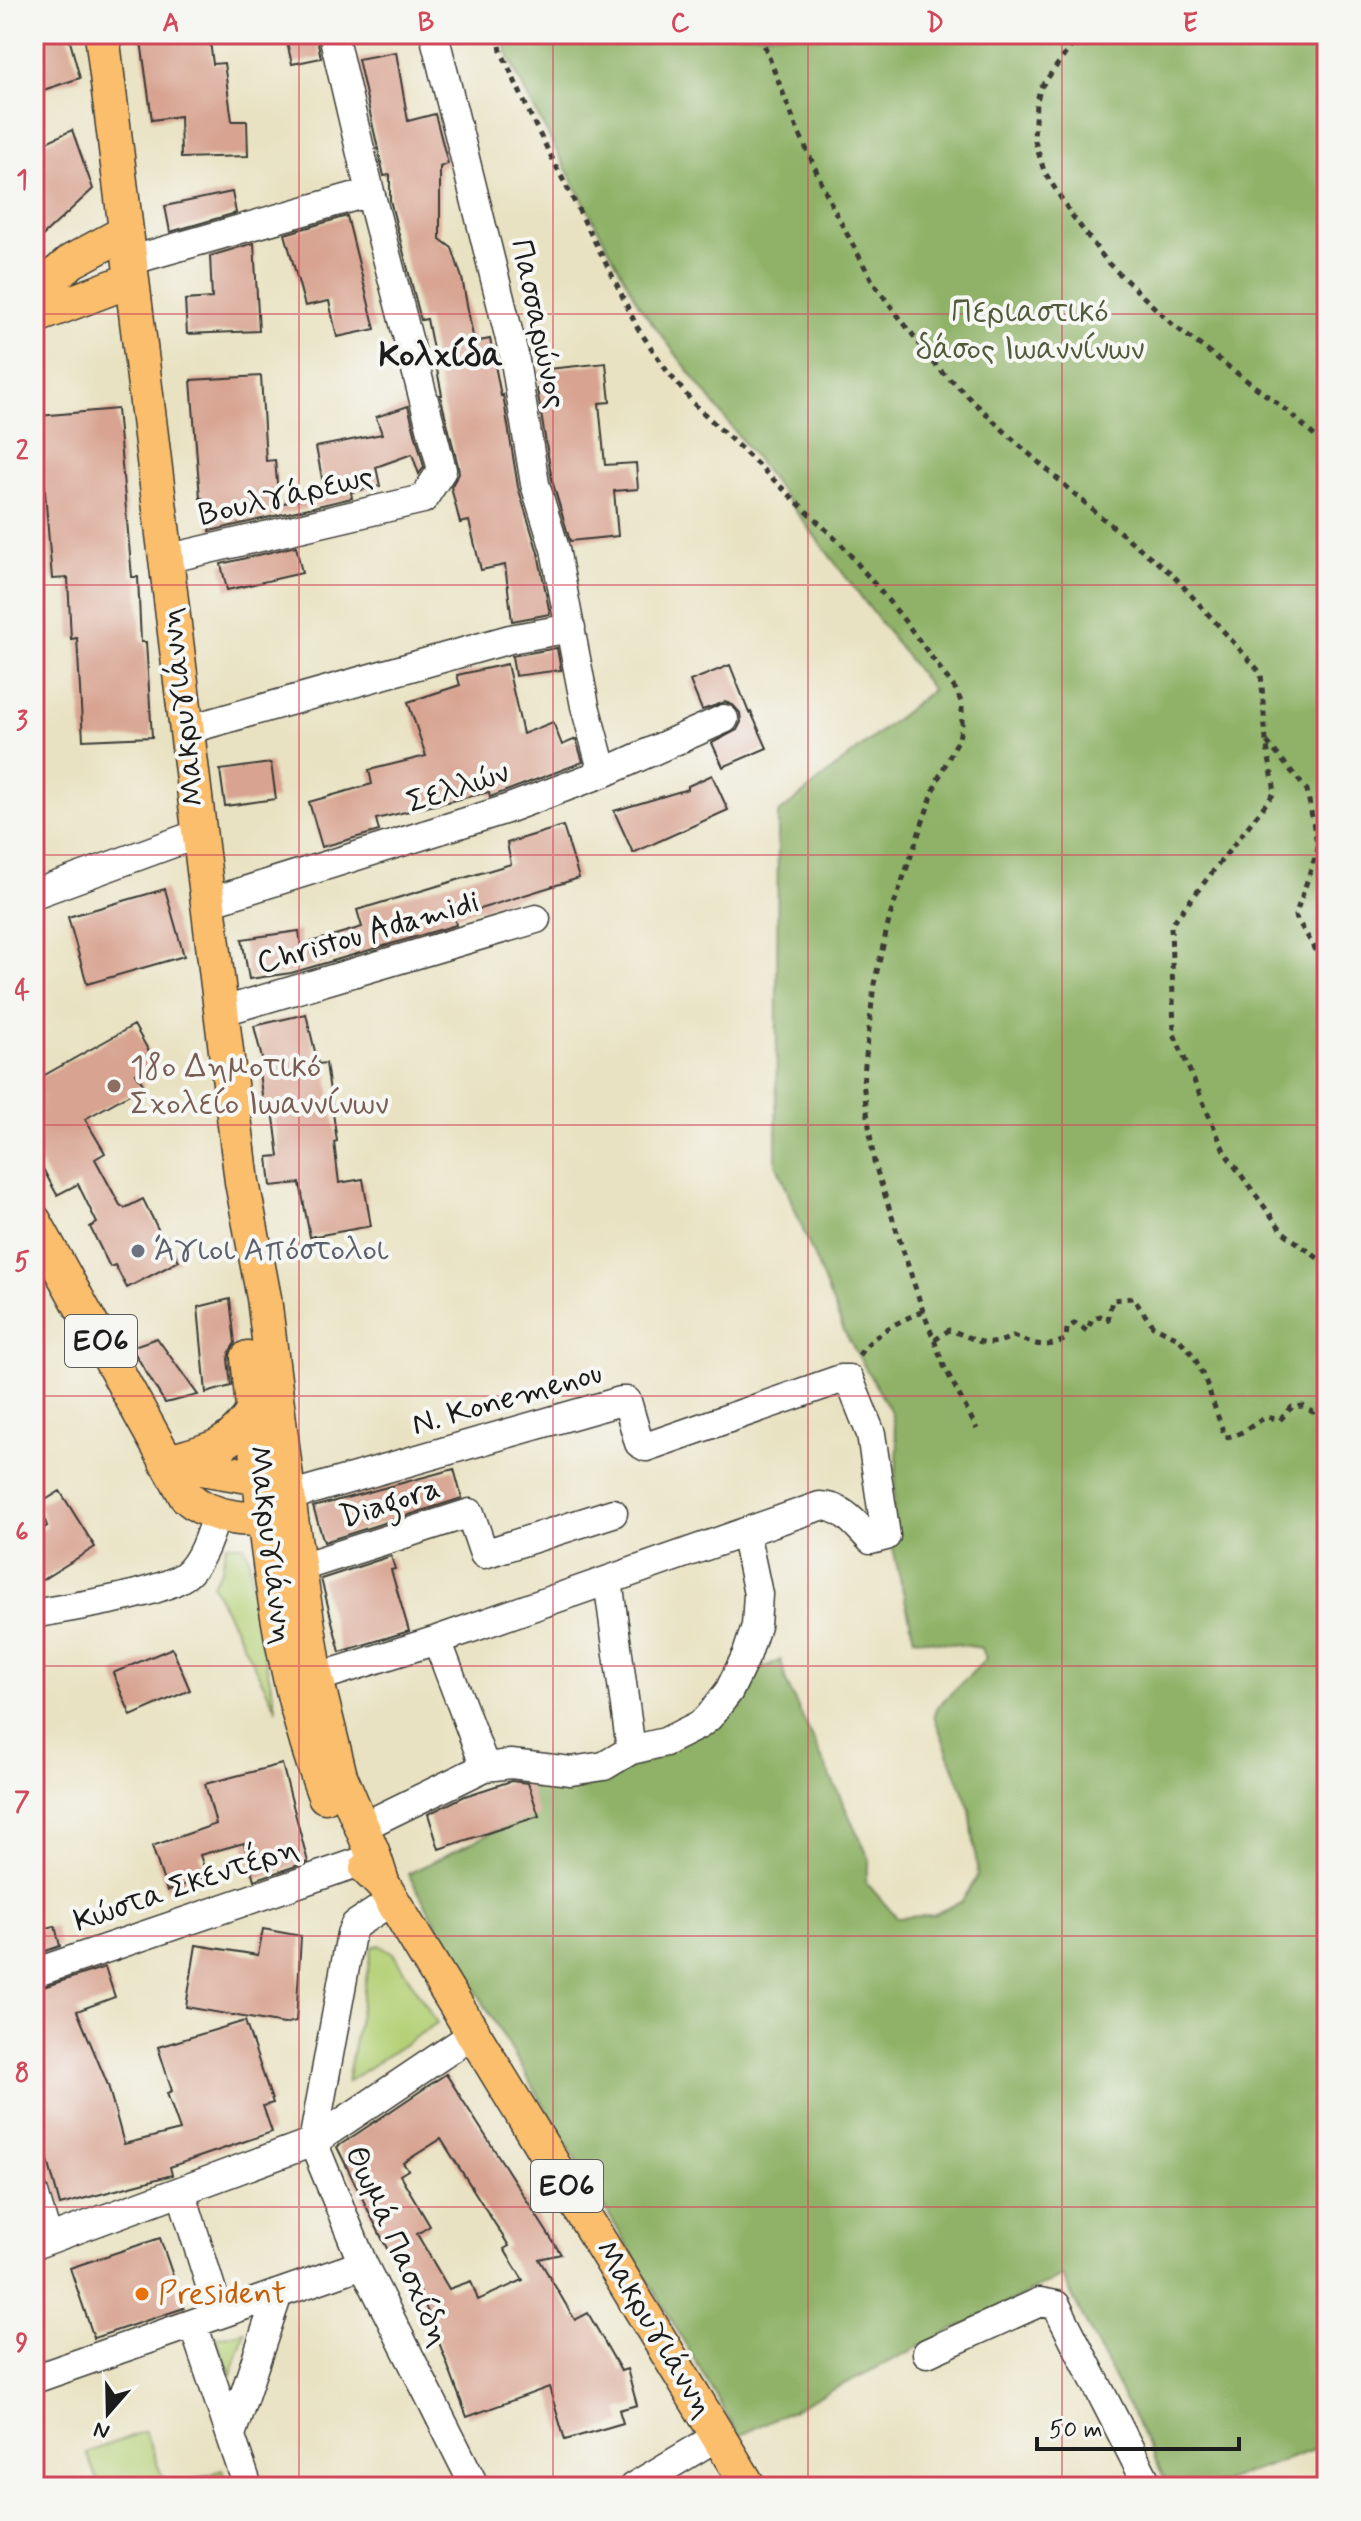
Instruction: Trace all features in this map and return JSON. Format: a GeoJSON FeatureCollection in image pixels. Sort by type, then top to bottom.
{"type":"FeatureCollection","features":[{"type":"Feature","properties":{"kind":"main road","name":"Μακρυγιάννη"},"geometry":{"type":"LineString","coordinates":[[102,34],[206,903],[242,1182],[264,1298],[278,1498],[277,1620],[289,1684],[327,1801],[475,2033],[749,2487]]}},
{"type":"Feature","properties":{"kind":"main road"},"geometry":{"type":"LineString","coordinates":[[34,293],[72,261],[129,258]]}},
{"type":"Feature","properties":{"kind":"main road"},"geometry":{"type":"LineString","coordinates":[[34,317],[129,258]]}},
{"type":"Feature","properties":{"kind":"main road","name":"Μακρυγιάννη"},"geometry":{"type":"LineString","coordinates":[[242,1182],[244,1319],[254,1410],[298,1568],[316,1678],[340,1776],[362,1827],[378,1883]]}},
{"type":"Feature","properties":{"kind":"main road","name":"ΕΟ6"},"geometry":{"type":"LineString","coordinates":[[34,1221],[186,1496],[203,1509],[217,1514],[278,1498]]}},
{"type":"Feature","properties":{"kind":"main road"},"geometry":{"type":"LineString","coordinates":[[166,1462],[211,1451],[227,1443],[254,1410]]}},
{"type":"Feature","properties":{"kind":"main road"},"geometry":{"type":"LineString","coordinates":[[166,1462],[278,1498]]}},
{"type":"Feature","properties":{"kind":"street"},"geometry":{"type":"LineString","coordinates":[[129,258],[370,192],[333,34]]}},
{"type":"Feature","properties":{"kind":"street","name":"Πασσαρώνος"},"geometry":{"type":"LineString","coordinates":[[434,34],[514,355],[535,484],[555,549],[585,706],[603,773]]}},
{"type":"Feature","properties":{"kind":"street","name":"Βουλγάρεως"},"geometry":{"type":"LineString","coordinates":[[166,559],[423,499],[442,470],[370,192]]}},
{"type":"Feature","properties":{"kind":"street"},"geometry":{"type":"LineString","coordinates":[[186,730],[510,639],[571,628]]}},
{"type":"Feature","properties":{"kind":"street","name":"Σελλών"},"geometry":{"type":"LineString","coordinates":[[206,903],[504,810],[603,773],[724,719]]}},
{"type":"Feature","properties":{"kind":"street"},"geometry":{"type":"LineString","coordinates":[[34,894],[198,834]]}},
{"type":"Feature","properties":{"kind":"street","name":"Christou Adamidi"},"geometry":{"type":"LineString","coordinates":[[220,1012],[536,919]]}},
{"type":"Feature","properties":{"kind":"street","name":"N. Konemenou"},"geometry":{"type":"LineString","coordinates":[[278,1498],[621,1401],[627,1401],[639,1443],[646,1447],[841,1379],[849,1379]]}},
{"type":"Feature","properties":{"kind":"street"},"geometry":{"type":"LineString","coordinates":[[316,1678],[437,1640],[820,1506],[833,1506],[871,1540],[886,1536],[871,1434],[849,1379]]}},
{"type":"Feature","properties":{"kind":"street","name":"Diagora"},"geometry":{"type":"LineString","coordinates":[[298,1568],[470,1513],[484,1554],[613,1513]]}},
{"type":"Feature","properties":{"kind":"street"},"geometry":{"type":"LineString","coordinates":[[34,1614],[150,1590],[183,1579],[200,1557],[217,1514]]}},
{"type":"Feature","properties":{"kind":"street"},"geometry":{"type":"LineString","coordinates":[[362,1827],[485,1767],[511,1764],[588,1770],[604,1766],[631,1750],[665,1742],[699,1725],[721,1703],[735,1681],[752,1641],[758,1594],[745,1532]]}},
{"type":"Feature","properties":{"kind":"street"},"geometry":{"type":"LineString","coordinates":[[608,1580],[631,1750]]}},
{"type":"Feature","properties":{"kind":"street"},"geometry":{"type":"LineString","coordinates":[[437,1640],[485,1767]]}},
{"type":"Feature","properties":{"kind":"street","name":"Κώστα Σκεντέρη"},"geometry":{"type":"LineString","coordinates":[[34,1973],[378,1883]]}},
{"type":"Feature","properties":{"kind":"street","name":"Θωμά Πασχίδη"},"geometry":{"type":"LineString","coordinates":[[378,1883],[351,1934],[313,2142],[363,2264],[475,2487]]}},
{"type":"Feature","properties":{"kind":"street"},"geometry":{"type":"LineString","coordinates":[[34,2193],[41,2242],[313,2142],[475,2033]]}},
{"type":"Feature","properties":{"kind":"street"},"geometry":{"type":"LineString","coordinates":[[181,2191],[231,2435],[248,2487]]}},
{"type":"Feature","properties":{"kind":"street"},"geometry":{"type":"LineString","coordinates":[[34,2379],[363,2264]]}},
{"type":"Feature","properties":{"kind":"street"},"geometry":{"type":"LineString","coordinates":[[231,2435],[278,2294]]}},
{"type":"Feature","properties":{"kind":"street"},"geometry":{"type":"LineString","coordinates":[[927,2353],[1040,2302],[1056,2305],[1149,2487]]}},
{"type":"Feature","properties":{"kind":"street"},"geometry":{"type":"LineString","coordinates":[[633,2487],[718,2436]]}},
{"type":"Feature","properties":{"kind":"path"},"geometry":{"type":"LineString","coordinates":[[498,34],[501,51],[535,125],[637,327],[659,360],[694,404],[842,545],[901,616],[956,690],[962,704],[964,716],[959,738],[937,781],[881,951],[868,1025],[863,1083],[874,1162],[923,1311],[944,1366],[977,1429]]}},
{"type":"Feature","properties":{"kind":"path"},"geometry":{"type":"LineString","coordinates":[[764,34],[763,42],[796,126],[833,208],[874,284],[938,368],[1066,486],[1173,575],[1261,673],[1266,741],[1275,792],[1171,925],[1174,1034],[1225,1153],[1283,1232],[1327,1265]]}},
{"type":"Feature","properties":{"kind":"path"},"geometry":{"type":"LineString","coordinates":[[1080,34],[1041,87],[1036,103],[1034,138],[1044,171],[1108,263],[1173,325],[1290,413],[1327,448]]}},
{"type":"Feature","properties":{"kind":"path"},"geometry":{"type":"LineString","coordinates":[[1266,741],[1307,790],[1318,849],[1295,916],[1327,968]]}},
{"type":"Feature","properties":{"kind":"path"},"geometry":{"type":"LineString","coordinates":[[935,1340],[949,1330],[983,1344],[997,1345],[1013,1336],[1034,1344],[1052,1346],[1066,1339],[1067,1329],[1075,1323],[1087,1331],[1092,1319],[1100,1316],[1108,1320],[1112,1300],[1133,1298],[1153,1326],[1178,1338],[1194,1356],[1225,1437],[1238,1436],[1267,1417],[1280,1420],[1292,1407],[1303,1406],[1313,1412],[1323,1407],[1327,1410]]}},
{"type":"Feature","properties":{"kind":"path"},"geometry":{"type":"LineString","coordinates":[[849,1379],[853,1363],[873,1337],[923,1311]]}},
{"type":"Feature","properties":{"kind":"green space","name":"Περιαστικό δάσος Ιωαννίνων"},"geometry":{"type":"Polygon","coordinates":[[[504,34],[1327,34],[1327,2445],[1209,2487],[1169,2487],[1062,2276],[739,2436],[408,1874],[529,1814],[507,1774],[615,1774],[667,1754],[751,1673],[781,1660],[786,1682],[870,1860],[865,1881],[897,1918],[932,1915],[961,1902],[978,1876],[970,1810],[934,1716],[936,1708],[986,1659],[982,1648],[914,1638],[891,1540],[898,1446],[891,1412],[844,1331],[776,1163],[778,814],[932,690],[640,307],[524,90],[507,53],[504,34]]]}},
{"type":"Feature","properties":{"kind":"green space"},"geometry":{"type":"Polygon","coordinates":[[[226,1544],[244,1545],[249,1558],[257,1625],[277,1710],[212,1584],[222,1569],[226,1544]]]}},
{"type":"Feature","properties":{"kind":"green space"},"geometry":{"type":"Polygon","coordinates":[[[379,1945],[393,1953],[437,2023],[347,2082],[372,1947],[379,1945]]]}},
{"type":"Feature","properties":{"kind":"green space"},"geometry":{"type":"Polygon","coordinates":[[[245,2331],[231,2375],[215,2338],[245,2331]]]}},
{"type":"Feature","properties":{"kind":"green space"},"geometry":{"type":"Polygon","coordinates":[[[145,2431],[166,2487],[101,2487],[86,2453],[145,2431]]]}},
{"type":"Feature","properties":{"kind":"green space"},"geometry":{"type":"Polygon","coordinates":[[[223,2470],[229,2487],[173,2487],[223,2470]]]}},
{"type":"Feature","properties":{"kind":"building"},"geometry":{"type":"Polygon","coordinates":[[[34,34],[68,34],[80,78],[34,93],[34,34]]]}},
{"type":"Feature","properties":{"kind":"building"},"geometry":{"type":"Polygon","coordinates":[[[140,34],[209,34],[213,64],[224,63],[232,121],[247,121],[248,156],[181,158],[180,116],[152,120],[140,34]]]}},
{"type":"Feature","properties":{"kind":"building"},"geometry":{"type":"Polygon","coordinates":[[[285,34],[316,34],[321,58],[292,64],[285,34]]]}},
{"type":"Feature","properties":{"kind":"building"},"geometry":{"type":"Polygon","coordinates":[[[396,52],[408,121],[435,114],[448,164],[440,167],[440,239],[452,248],[462,278],[474,342],[490,339],[518,487],[538,553],[550,614],[512,621],[505,565],[481,570],[469,521],[460,523],[451,487],[459,473],[458,466],[440,395],[427,319],[421,320],[390,200],[390,175],[384,176],[358,59],[396,52]]]}},
{"type":"Feature","properties":{"kind":"building"},"geometry":{"type":"Polygon","coordinates":[[[72,130],[93,189],[34,244],[34,178],[45,168],[40,145],[72,130]]]}},
{"type":"Feature","properties":{"kind":"building"},"geometry":{"type":"Polygon","coordinates":[[[232,192],[236,213],[170,232],[165,206],[232,192]]]}},
{"type":"Feature","properties":{"kind":"building"},"geometry":{"type":"Polygon","coordinates":[[[347,216],[375,329],[337,337],[329,301],[305,306],[285,234],[347,216]]]}},
{"type":"Feature","properties":{"kind":"building"},"geometry":{"type":"Polygon","coordinates":[[[254,243],[259,331],[187,334],[185,300],[212,298],[210,256],[254,243]]]}},
{"type":"Feature","properties":{"kind":"building"},"geometry":{"type":"Polygon","coordinates":[[[606,363],[610,402],[599,403],[605,465],[636,463],[638,489],[614,491],[618,536],[570,541],[552,480],[537,389],[541,389],[539,370],[606,363]]]}},
{"type":"Feature","properties":{"kind":"building"},"geometry":{"type":"Polygon","coordinates":[[[261,376],[266,461],[275,460],[279,504],[325,494],[316,447],[382,434],[376,417],[408,406],[424,467],[419,474],[412,454],[376,467],[380,486],[351,492],[352,498],[210,531],[203,498],[200,498],[191,380],[261,376]]]}},
{"type":"Feature","properties":{"kind":"building"},"geometry":{"type":"Polygon","coordinates":[[[117,409],[132,577],[138,577],[141,642],[146,642],[152,737],[83,740],[77,638],[71,639],[68,578],[52,579],[39,416],[117,409]]]}},
{"type":"Feature","properties":{"kind":"building"},"geometry":{"type":"Polygon","coordinates":[[[296,546],[302,573],[227,590],[221,564],[296,546]]]}},
{"type":"Feature","properties":{"kind":"building"},"geometry":{"type":"Polygon","coordinates":[[[557,648],[561,670],[515,676],[512,656],[557,648]]]}},
{"type":"Feature","properties":{"kind":"building"},"geometry":{"type":"Polygon","coordinates":[[[507,664],[523,734],[553,722],[562,745],[576,739],[583,762],[490,797],[489,792],[376,819],[379,831],[322,847],[309,802],[372,784],[369,770],[426,756],[408,702],[460,685],[457,675],[507,664]]]}},
{"type":"Feature","properties":{"kind":"building"},"geometry":{"type":"Polygon","coordinates":[[[730,665],[767,748],[723,767],[712,743],[737,730],[741,722],[740,713],[725,702],[702,710],[690,681],[730,665]]]}},
{"type":"Feature","properties":{"kind":"building"},"geometry":{"type":"Polygon","coordinates":[[[271,763],[276,799],[225,806],[220,770],[271,763]]]}},
{"type":"Feature","properties":{"kind":"building"},"geometry":{"type":"Polygon","coordinates":[[[712,775],[728,810],[633,853],[614,811],[688,789],[688,786],[712,775]]]}},
{"type":"Feature","properties":{"kind":"building"},"geometry":{"type":"Polygon","coordinates":[[[563,826],[579,878],[454,917],[456,925],[291,973],[249,979],[242,939],[299,931],[301,945],[362,927],[357,910],[511,864],[507,843],[563,826]]]}},
{"type":"Feature","properties":{"kind":"building"},"geometry":{"type":"Polygon","coordinates":[[[165,889],[184,956],[87,984],[68,917],[165,889]]]}},
{"type":"Feature","properties":{"kind":"building"},"geometry":{"type":"Polygon","coordinates":[[[306,1014],[318,1064],[326,1063],[337,1141],[334,1142],[339,1183],[363,1179],[371,1226],[310,1237],[300,1183],[271,1186],[268,1157],[279,1156],[272,1102],[263,1103],[259,1072],[265,1071],[254,1026],[306,1014]]]}},
{"type":"Feature","properties":{"kind":"building"},"geometry":{"type":"Polygon","coordinates":[[[134,1025],[155,1062],[136,1073],[144,1086],[85,1119],[105,1153],[95,1159],[120,1205],[125,1208],[143,1199],[162,1237],[166,1236],[179,1261],[127,1288],[115,1265],[110,1267],[90,1227],[97,1223],[78,1184],[57,1195],[34,1152],[34,1081],[134,1025]]]}},
{"type":"Feature","properties":{"kind":"building"},"geometry":{"type":"Polygon","coordinates":[[[230,1299],[235,1343],[228,1359],[231,1386],[206,1393],[198,1307],[230,1299]]]}},
{"type":"Feature","properties":{"kind":"building"},"geometry":{"type":"Polygon","coordinates":[[[157,1338],[198,1395],[165,1403],[131,1347],[157,1338]]]}},
{"type":"Feature","properties":{"kind":"building"},"geometry":{"type":"Polygon","coordinates":[[[454,1469],[462,1498],[324,1542],[313,1507],[454,1469]]]}},
{"type":"Feature","properties":{"kind":"building"},"geometry":{"type":"Polygon","coordinates":[[[60,1491],[95,1547],[34,1585],[34,1535],[47,1526],[39,1504],[60,1491]]]}},
{"type":"Feature","properties":{"kind":"building"},"geometry":{"type":"Polygon","coordinates":[[[391,1556],[395,1569],[391,1570],[409,1631],[340,1652],[321,1579],[391,1556]]]}},
{"type":"Feature","properties":{"kind":"building"},"geometry":{"type":"Polygon","coordinates":[[[172,1648],[190,1690],[131,1716],[113,1673],[172,1648]]]}},
{"type":"Feature","properties":{"kind":"building"},"geometry":{"type":"Polygon","coordinates":[[[282,1764],[308,1862],[254,1880],[244,1843],[200,1855],[207,1877],[167,1891],[152,1846],[216,1824],[205,1784],[282,1764]]]}},
{"type":"Feature","properties":{"kind":"building"},"geometry":{"type":"Polygon","coordinates":[[[511,1781],[528,1783],[539,1816],[439,1849],[428,1814],[465,1796],[511,1781]]]}},
{"type":"Feature","properties":{"kind":"building"},"geometry":{"type":"Polygon","coordinates":[[[55,1926],[60,1946],[34,1955],[34,1931],[55,1926]]]}},
{"type":"Feature","properties":{"kind":"building"},"geometry":{"type":"Polygon","coordinates":[[[263,1929],[301,1936],[296,2021],[284,2024],[186,2007],[196,1945],[258,1955],[263,1929]]]}},
{"type":"Feature","properties":{"kind":"building"},"geometry":{"type":"Polygon","coordinates":[[[105,1967],[115,1997],[77,2011],[108,2085],[124,2144],[180,2130],[167,2093],[172,2091],[158,2047],[245,2021],[273,2103],[263,2106],[272,2132],[170,2167],[172,2175],[60,2205],[34,2108],[34,1990],[105,1967]]]}},
{"type":"Feature","properties":{"kind":"building"},"geometry":{"type":"Polygon","coordinates":[[[446,2074],[561,2254],[539,2259],[575,2320],[588,2313],[621,2371],[627,2369],[637,2405],[619,2410],[623,2423],[565,2440],[549,2387],[467,2417],[413,2273],[402,2279],[337,2147],[446,2074]],[[441,2139],[403,2163],[408,2170],[400,2175],[430,2226],[417,2234],[449,2289],[471,2281],[478,2300],[523,2280],[504,2249],[509,2246],[441,2139]]]}},
{"type":"Feature","properties":{"kind":"building"},"geometry":{"type":"Polygon","coordinates":[[[160,2238],[184,2308],[94,2338],[70,2268],[160,2238]]]}},
{"type":"Feature","properties":{"kind":"place","name":"18ο Δημοτικό Σχολείο Ιωαννίνων"},"geometry":{"type":"Point","coordinates":[114,1086]}},
{"type":"Feature","properties":{"kind":"place","name":"Άγιοι Απόστολοι"},"geometry":{"type":"Point","coordinates":[138,1251]}},
{"type":"Feature","properties":{"kind":"place","name":"President"},"geometry":{"type":"Point","coordinates":[142,2294]}},
{"type":"Feature","properties":{"kind":"district","name":"Κολχίδα"},"geometry":{"type":"Point","coordinates":[441,356]}}]}
